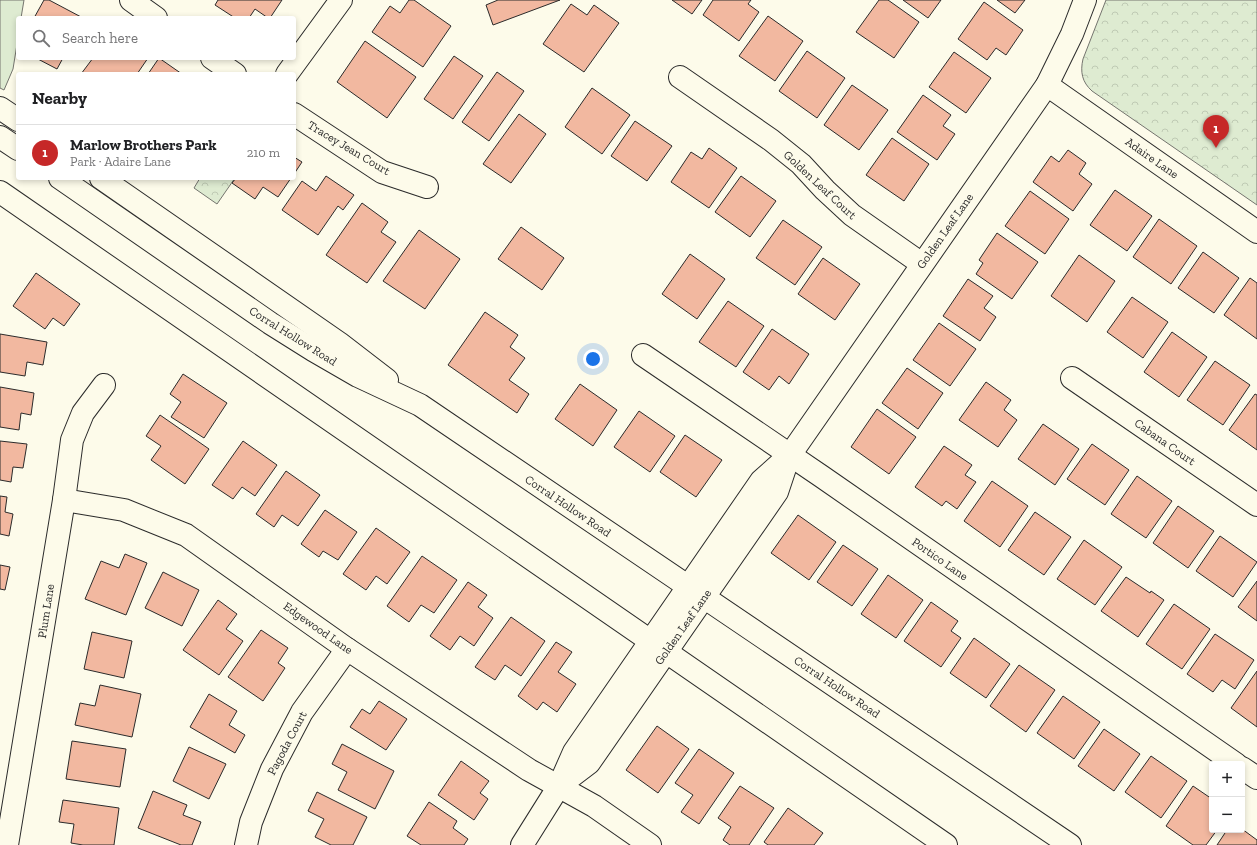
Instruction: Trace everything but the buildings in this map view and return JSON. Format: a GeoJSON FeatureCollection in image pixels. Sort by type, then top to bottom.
{"type":"FeatureCollection","features":[{"type":"Feature","properties":{"kind":"street"},"geometry":{"type":"LineString","coordinates":[[131,0],[153,16]]}},
{"type":"Feature","properties":{"kind":"street"},"geometry":{"type":"LineString","coordinates":[[288,72],[341,0]]}},
{"type":"Feature","properties":{"kind":"street","name":"Golden Leaf Lane"},"geometry":{"type":"LineString","coordinates":[[522,845],[560,786],[574,752],[658,646],[696,592],[777,492],[790,455],[1047,85],[1069,41],[1085,0]]}},
{"type":"Feature","properties":{"kind":"street"},"geometry":{"type":"LineString","coordinates":[[215,60],[232,72]]}},
{"type":"Feature","properties":{"kind":"street","name":"Golden Leaf Court"},"geometry":{"type":"LineString","coordinates":[[680,77],[771,140],[801,164],[825,190],[852,215],[922,264]]}},
{"type":"Feature","properties":{"kind":"street","name":"Adaire Lane"},"geometry":{"type":"LineString","coordinates":[[1047,85],[1257,232]]}},
{"type":"Feature","properties":{"kind":"street"},"geometry":{"type":"LineString","coordinates":[[0,108],[16,119]]}},
{"type":"Feature","properties":{"kind":"street","name":"Tracey Jean Court"},"geometry":{"type":"LineString","coordinates":[[296,115],[382,172],[427,187]]}},
{"type":"Feature","properties":{"kind":"street"},"geometry":{"type":"LineString","coordinates":[[0,136],[16,148]]}},
{"type":"Feature","properties":{"kind":"street","name":"Corral Hollow Road"},"geometry":{"type":"LineString","coordinates":[[63,180],[264,319],[313,350],[358,376],[420,405],[1070,845]]}},
{"type":"Feature","properties":{"kind":"street"},"geometry":{"type":"LineString","coordinates":[[104,180],[339,343],[420,405]]}},
{"type":"Feature","properties":{"kind":"street"},"geometry":{"type":"LineString","coordinates":[[0,192],[946,845]]}},
{"type":"Feature","properties":{"kind":"street","name":"Portico Lane"},"geometry":{"type":"LineString","coordinates":[[643,355],[1232,761]]}},
{"type":"Feature","properties":{"kind":"street","name":"Cabana Court"},"geometry":{"type":"LineString","coordinates":[[1072,378],[1257,506]]}},
{"type":"Feature","properties":{"kind":"street","name":"Plum Lane"},"geometry":{"type":"LineString","coordinates":[[7,845],[64,500],[72,440],[83,413],[104,385]]}},
{"type":"Feature","properties":{"kind":"street","name":"Edgewood Lane"},"geometry":{"type":"LineString","coordinates":[[64,500],[124,510],[186,535],[347,649],[529,770],[594,806],[650,845]]}},
{"type":"Feature","properties":{"kind":"street","name":"Pagoda Court"},"geometry":{"type":"LineString","coordinates":[[246,845],[251,822],[272,769],[302,712],[347,649]]}},
{"type":"Feature","properties":{"kind":"street"},"geometry":{"type":"LineString","coordinates":[[1245,770],[1257,778]]}},
{"type":"Feature","properties":{"kind":"green space"},"geometry":{"type":"Polygon","coordinates":[[[0,0],[24,0],[21,16],[16,16],[16,50],[13,69],[4,90],[0,88],[0,0]]]}},
{"type":"Feature","properties":{"kind":"green space"},"geometry":{"type":"Polygon","coordinates":[[[1106,0],[1257,0],[1257,205],[1092,91],[1086,84],[1082,72],[1083,59],[1106,0]]]}},
{"type":"Feature","properties":{"kind":"green space"},"geometry":{"type":"Polygon","coordinates":[[[199,180],[234,180],[217,204],[194,188],[199,180]]]}},
{"type":"Feature","properties":{"kind":"place","name":"Marlow Brothers Park"},"geometry":{"type":"Point","coordinates":[1216,148]}}]}
